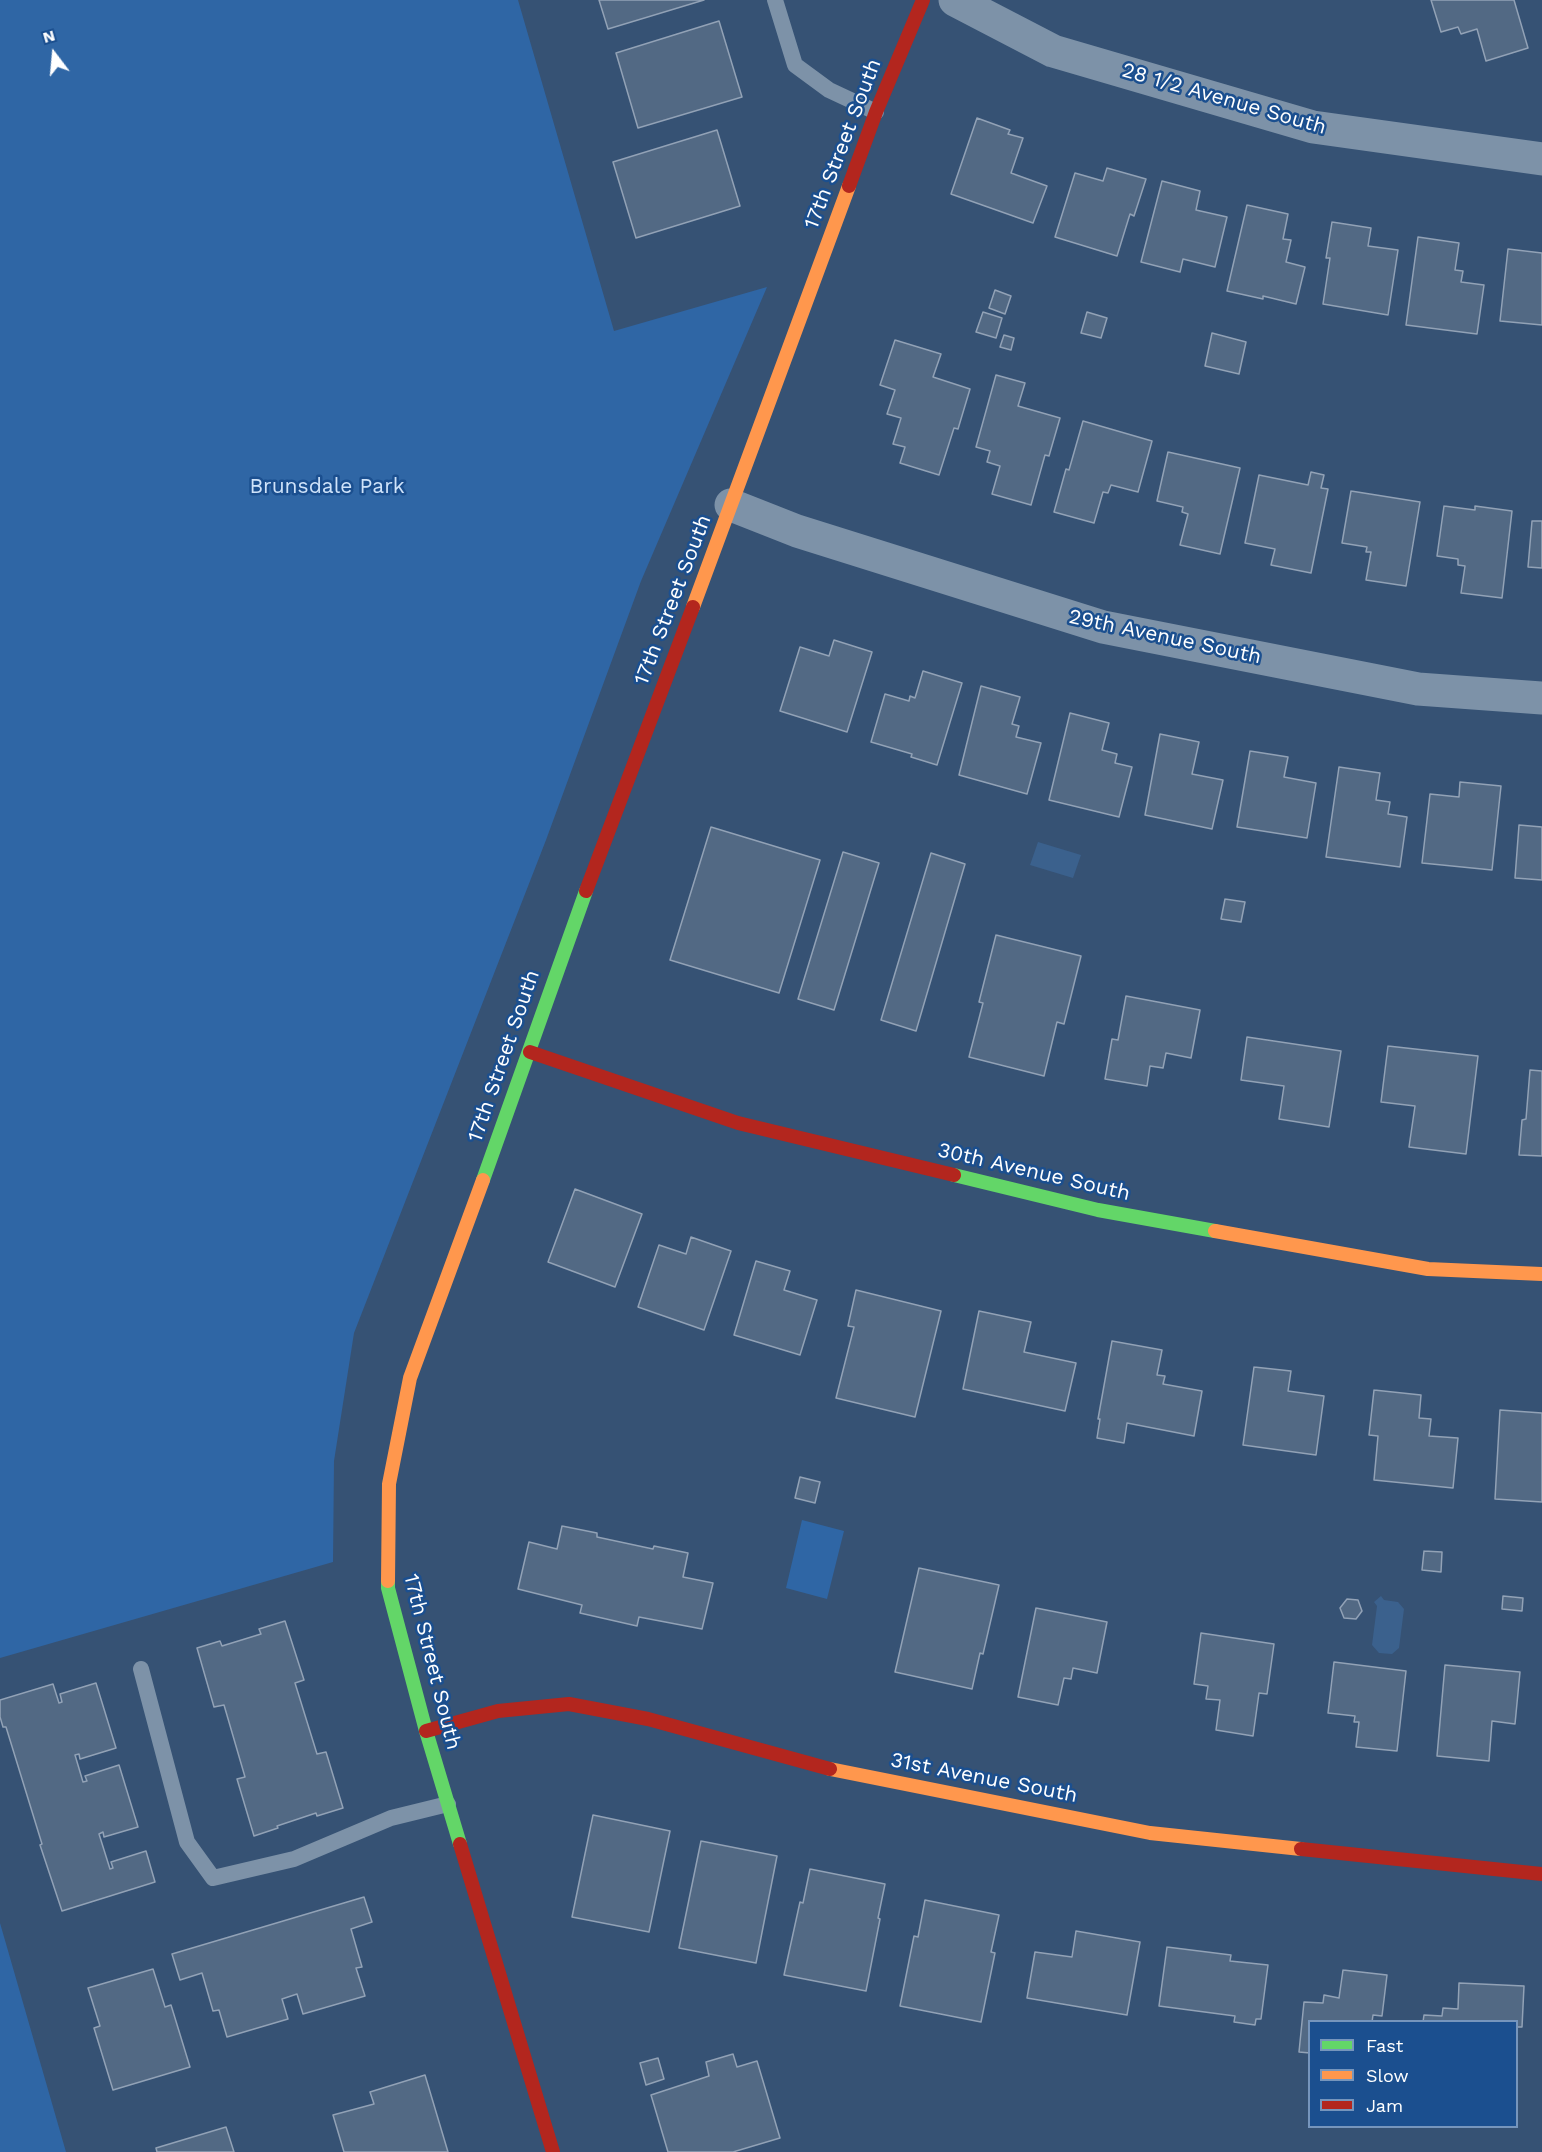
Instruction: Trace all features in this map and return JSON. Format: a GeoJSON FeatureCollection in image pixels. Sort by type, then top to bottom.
{"type":"FeatureCollection","features":[{"type":"Feature","properties":{"kind":"street","name":"17th Street South"},"geometry":{"type":"LineString","coordinates":[[554,2152],[426,1731],[388,1588],[389,1484],[410,1378],[530,1052],[560,960],[876,112],[923,0]]}},
{"type":"Feature","properties":{"kind":"street","name":"28 1/2 Avenue South"},"geometry":{"type":"LineString","coordinates":[[955,0],[1053,51],[1313,128],[1542,159]]}},
{"type":"Feature","properties":{"kind":"street","name":"29th Avenue South"},"geometry":{"type":"LineString","coordinates":[[731,505],[797,531],[1103,627],[1418,689],[1542,698]]}},
{"type":"Feature","properties":{"kind":"street","name":"30th Avenue South"},"geometry":{"type":"LineString","coordinates":[[530,1052],[738,1123],[1098,1210],[1428,1269],[1542,1274]]}},
{"type":"Feature","properties":{"kind":"street","name":"31st Avenue South"},"geometry":{"type":"LineString","coordinates":[[426,1731],[498,1711],[570,1704],[648,1719],[813,1767],[1150,1833],[1542,1874]]}},
{"type":"Feature","properties":{"kind":"lane"},"geometry":{"type":"LineString","coordinates":[[776,0],[795,65],[829,90],[876,112]]}},
{"type":"Feature","properties":{"kind":"lane"},"geometry":{"type":"LineString","coordinates":[[141,1669],[187,1842],[213,1878],[294,1859],[391,1818],[448,1804]]}},
{"type":"Feature","properties":{"kind":"green space","name":"Brunsdale Park"},"geometry":{"type":"Polygon","coordinates":[[[0,0],[518,0],[614,331],[767,287],[641,581],[546,840],[354,1333],[334,1461],[333,1562],[0,1658],[0,0]]]}},
{"type":"Feature","properties":{"kind":"green space"},"geometry":{"type":"Polygon","coordinates":[[[802,1520],[844,1531],[827,1599],[786,1588],[802,1520]]]}},
{"type":"Feature","properties":{"kind":"green space"},"geometry":{"type":"Polygon","coordinates":[[[0,1923],[66,2152],[0,2152],[0,1923]]]}},
{"type":"Feature","properties":{"kind":"shaded area"},"geometry":{"type":"Polygon","coordinates":[[[1038,842],[1081,855],[1073,878],[1030,865],[1038,842]]]}},
{"type":"Feature","properties":{"kind":"shaded area"},"geometry":{"type":"Polygon","coordinates":[[[1381,1596],[1384,1600],[1398,1602],[1404,1609],[1399,1648],[1392,1654],[1379,1653],[1372,1645],[1377,1606],[1374,1602],[1381,1596]]]}},
{"type":"Feature","properties":{"kind":"building"},"geometry":{"type":"Polygon","coordinates":[[[599,0],[704,0],[608,29],[599,0]]]}},
{"type":"Feature","properties":{"kind":"building"},"geometry":{"type":"Polygon","coordinates":[[[1431,0],[1514,0],[1528,48],[1486,61],[1477,29],[1461,34],[1458,27],[1441,32],[1431,0]]]}},
{"type":"Feature","properties":{"kind":"building"},"geometry":{"type":"Polygon","coordinates":[[[719,21],[742,97],[638,128],[616,53],[719,21]]]}},
{"type":"Feature","properties":{"kind":"building"},"geometry":{"type":"Polygon","coordinates":[[[977,118],[1010,130],[1008,134],[1023,138],[1011,173],[1047,186],[1033,223],[951,194],[977,118]]]}},
{"type":"Feature","properties":{"kind":"building"},"geometry":{"type":"Polygon","coordinates":[[[717,130],[740,206],[636,238],[613,162],[717,130]]]}},
{"type":"Feature","properties":{"kind":"building"},"geometry":{"type":"Polygon","coordinates":[[[1107,168],[1146,179],[1134,216],[1130,214],[1117,256],[1055,237],[1075,173],[1103,181],[1107,168]]]}},
{"type":"Feature","properties":{"kind":"building"},"geometry":{"type":"Polygon","coordinates":[[[1162,181],[1200,191],[1196,210],[1227,217],[1215,267],[1183,259],[1180,272],[1141,262],[1162,181]]]}},
{"type":"Feature","properties":{"kind":"building"},"geometry":{"type":"Polygon","coordinates":[[[1247,205],[1288,214],[1283,239],[1291,240],[1286,262],[1305,267],[1296,304],[1227,291],[1247,205]]]}},
{"type":"Feature","properties":{"kind":"building"},"geometry":{"type":"Polygon","coordinates":[[[1332,222],[1371,228],[1368,246],[1398,250],[1388,315],[1323,304],[1330,258],[1326,258],[1332,222]]]}},
{"type":"Feature","properties":{"kind":"building"},"geometry":{"type":"Polygon","coordinates":[[[1418,237],[1459,243],[1455,270],[1463,271],[1461,282],[1484,285],[1477,334],[1406,325],[1418,237]]]}},
{"type":"Feature","properties":{"kind":"building"},"geometry":{"type":"Polygon","coordinates":[[[1508,249],[1542,253],[1542,325],[1500,321],[1508,249]]]}},
{"type":"Feature","properties":{"kind":"building"},"geometry":{"type":"Polygon","coordinates":[[[995,290],[1011,296],[1005,314],[989,308],[995,290]]]}},
{"type":"Feature","properties":{"kind":"building"},"geometry":{"type":"Polygon","coordinates":[[[983,312],[1002,318],[996,338],[976,332],[983,312]]]}},
{"type":"Feature","properties":{"kind":"building"},"geometry":{"type":"Polygon","coordinates":[[[1087,312],[1107,318],[1101,338],[1081,333],[1087,312]]]}},
{"type":"Feature","properties":{"kind":"building"},"geometry":{"type":"Polygon","coordinates":[[[1212,333],[1246,342],[1239,374],[1205,366],[1212,333]]]}},
{"type":"Feature","properties":{"kind":"building"},"geometry":{"type":"Polygon","coordinates":[[[1004,335],[1014,338],[1011,350],[1000,347],[1004,335]]]}},
{"type":"Feature","properties":{"kind":"building"},"geometry":{"type":"Polygon","coordinates":[[[895,340],[941,354],[933,377],[970,389],[958,429],[954,428],[939,475],[900,463],[905,447],[893,444],[901,418],[887,414],[895,390],[880,385],[895,340]]]}},
{"type":"Feature","properties":{"kind":"building"},"geometry":{"type":"Polygon","coordinates":[[[996,375],[1025,383],[1018,406],[1060,418],[1049,456],[1045,455],[1031,505],[992,494],[1000,466],[987,462],[990,451],[976,447],[996,375]]]}},
{"type":"Feature","properties":{"kind":"building"},"geometry":{"type":"Polygon","coordinates":[[[1083,421],[1152,441],[1138,492],[1111,485],[1108,493],[1103,492],[1094,523],[1054,512],[1083,421]]]}},
{"type":"Feature","properties":{"kind":"building"},"geometry":{"type":"Polygon","coordinates":[[[1168,452],[1240,468],[1220,554],[1180,545],[1188,514],[1182,512],[1183,507],[1157,501],[1168,452]]]}},
{"type":"Feature","properties":{"kind":"building"},"geometry":{"type":"Polygon","coordinates":[[[1311,472],[1324,475],[1321,488],[1328,489],[1311,573],[1271,565],[1275,549],[1245,543],[1259,475],[1308,485],[1311,472]]]}},
{"type":"Feature","properties":{"kind":"building"},"geometry":{"type":"Polygon","coordinates":[[[1351,491],[1420,502],[1406,586],[1366,580],[1371,552],[1366,552],[1367,547],[1342,543],[1351,491]]]}},
{"type":"Feature","properties":{"kind":"building"},"geometry":{"type":"Polygon","coordinates":[[[1444,506],[1475,510],[1475,506],[1512,511],[1502,598],[1461,593],[1465,566],[1458,565],[1458,559],[1437,556],[1444,506]]]}},
{"type":"Feature","properties":{"kind":"building"},"geometry":{"type":"Polygon","coordinates":[[[1532,521],[1542,521],[1542,568],[1528,567],[1532,521]]]}},
{"type":"Feature","properties":{"kind":"building"},"geometry":{"type":"Polygon","coordinates":[[[834,640],[872,652],[847,732],[780,711],[800,647],[829,656],[834,640]]]}},
{"type":"Feature","properties":{"kind":"building"},"geometry":{"type":"Polygon","coordinates":[[[923,671],[962,683],[937,765],[911,757],[912,754],[871,742],[885,694],[909,701],[910,696],[915,698],[923,671]]]}},
{"type":"Feature","properties":{"kind":"building"},"geometry":{"type":"Polygon","coordinates":[[[981,686],[1020,697],[1012,724],[1019,726],[1016,737],[1041,743],[1027,794],[959,775],[981,686]]]}},
{"type":"Feature","properties":{"kind":"building"},"geometry":{"type":"Polygon","coordinates":[[[1070,713],[1109,723],[1102,750],[1117,754],[1115,763],[1132,767],[1119,817],[1049,800],[1070,713]]]}},
{"type":"Feature","properties":{"kind":"building"},"geometry":{"type":"Polygon","coordinates":[[[1160,734],[1199,742],[1192,774],[1223,780],[1212,829],[1145,815],[1160,734]]]}},
{"type":"Feature","properties":{"kind":"building"},"geometry":{"type":"Polygon","coordinates":[[[1250,751],[1288,757],[1284,777],[1316,783],[1307,838],[1237,827],[1250,751]]]}},
{"type":"Feature","properties":{"kind":"building"},"geometry":{"type":"Polygon","coordinates":[[[1339,767],[1380,773],[1376,800],[1390,802],[1388,814],[1407,817],[1400,867],[1326,857],[1339,767]]]}},
{"type":"Feature","properties":{"kind":"building"},"geometry":{"type":"Polygon","coordinates":[[[1460,782],[1501,786],[1492,870],[1422,863],[1430,794],[1459,797],[1460,782]]]}},
{"type":"Feature","properties":{"kind":"building"},"geometry":{"type":"Polygon","coordinates":[[[1519,825],[1542,827],[1542,880],[1515,878],[1519,825]]]}},
{"type":"Feature","properties":{"kind":"building"},"geometry":{"type":"Polygon","coordinates":[[[711,827],[820,860],[779,993],[670,960],[711,827]]]}},
{"type":"Feature","properties":{"kind":"building"},"geometry":{"type":"Polygon","coordinates":[[[843,852],[879,863],[834,1010],[798,999],[843,852]]]}},
{"type":"Feature","properties":{"kind":"building"},"geometry":{"type":"Polygon","coordinates":[[[931,853],[965,864],[916,1031],[881,1020],[931,853]]]}},
{"type":"Feature","properties":{"kind":"building"},"geometry":{"type":"Polygon","coordinates":[[[1225,899],[1245,902],[1241,922],[1221,919],[1225,899]]]}},
{"type":"Feature","properties":{"kind":"building"},"geometry":{"type":"Polygon","coordinates":[[[996,935],[1081,956],[1064,1024],[1057,1022],[1044,1076],[969,1057],[983,1003],[979,1002],[996,935]]]}},
{"type":"Feature","properties":{"kind":"building"},"geometry":{"type":"Polygon","coordinates":[[[1126,996],[1200,1010],[1191,1058],[1166,1053],[1163,1068],[1150,1066],[1147,1086],[1105,1079],[1112,1039],[1118,1040],[1126,996]]]}},
{"type":"Feature","properties":{"kind":"building"},"geometry":{"type":"Polygon","coordinates":[[[1247,1037],[1341,1051],[1329,1127],[1279,1119],[1284,1086],[1241,1080],[1247,1037]]]}},
{"type":"Feature","properties":{"kind":"building"},"geometry":{"type":"Polygon","coordinates":[[[1388,1046],[1478,1056],[1466,1154],[1409,1147],[1415,1106],[1381,1102],[1388,1046]]]}},
{"type":"Feature","properties":{"kind":"building"},"geometry":{"type":"Polygon","coordinates":[[[1530,1070],[1542,1071],[1542,1156],[1519,1155],[1522,1120],[1526,1119],[1530,1070]]]}},
{"type":"Feature","properties":{"kind":"building"},"geometry":{"type":"Polygon","coordinates":[[[575,1189],[642,1214],[615,1287],[548,1262],[575,1189]]]}},
{"type":"Feature","properties":{"kind":"building"},"geometry":{"type":"Polygon","coordinates":[[[691,1237],[731,1251],[704,1330],[638,1307],[659,1245],[686,1254],[691,1237]]]}},
{"type":"Feature","properties":{"kind":"building"},"geometry":{"type":"Polygon","coordinates":[[[756,1261],[790,1271],[784,1290],[817,1300],[800,1355],[734,1335],[756,1261]]]}},
{"type":"Feature","properties":{"kind":"building"},"geometry":{"type":"Polygon","coordinates":[[[856,1290],[941,1311],[915,1417],[836,1398],[854,1327],[848,1326],[856,1290]]]}},
{"type":"Feature","properties":{"kind":"building"},"geometry":{"type":"Polygon","coordinates":[[[979,1311],[1031,1322],[1024,1352],[1076,1363],[1065,1411],[963,1389],[979,1311]]]}},
{"type":"Feature","properties":{"kind":"building"},"geometry":{"type":"Polygon","coordinates":[[[1112,1341],[1162,1350],[1157,1375],[1165,1376],[1163,1384],[1202,1391],[1194,1436],[1127,1423],[1124,1443],[1097,1438],[1100,1419],[1098,1419],[1112,1341]]]}},
{"type":"Feature","properties":{"kind":"building"},"geometry":{"type":"Polygon","coordinates":[[[1254,1367],[1291,1371],[1288,1391],[1324,1396],[1316,1455],[1243,1445],[1254,1367]]]}},
{"type":"Feature","properties":{"kind":"building"},"geometry":{"type":"Polygon","coordinates":[[[1374,1390],[1421,1395],[1419,1418],[1431,1419],[1429,1436],[1458,1438],[1453,1488],[1374,1480],[1378,1436],[1369,1435],[1374,1390]]]}},
{"type":"Feature","properties":{"kind":"building"},"geometry":{"type":"Polygon","coordinates":[[[1500,1410],[1542,1413],[1542,1502],[1495,1499],[1500,1410]]]}},
{"type":"Feature","properties":{"kind":"building"},"geometry":{"type":"Polygon","coordinates":[[[800,1477],[820,1482],[815,1503],[795,1498],[800,1477]]]}},
{"type":"Feature","properties":{"kind":"building"},"geometry":{"type":"Polygon","coordinates":[[[562,1526],[597,1533],[597,1537],[653,1549],[654,1546],[688,1553],[683,1577],[713,1583],[702,1629],[639,1617],[637,1626],[580,1613],[582,1605],[518,1589],[529,1542],[557,1549],[562,1526]]]}},
{"type":"Feature","properties":{"kind":"building"},"geometry":{"type":"Polygon","coordinates":[[[1424,1551],[1442,1552],[1441,1572],[1422,1570],[1424,1551]]]}},
{"type":"Feature","properties":{"kind":"building"},"geometry":{"type":"Polygon","coordinates":[[[919,1568],[999,1585],[983,1654],[980,1653],[972,1689],[895,1672],[919,1568]]]}},
{"type":"Feature","properties":{"kind":"building"},"geometry":{"type":"Polygon","coordinates":[[[1503,1596],[1523,1598],[1522,1611],[1502,1609],[1503,1596]]]}},
{"type":"Feature","properties":{"kind":"building"},"geometry":{"type":"Polygon","coordinates":[[[1347,1599],[1358,1600],[1362,1611],[1356,1619],[1344,1618],[1340,1608],[1347,1599]]]}},
{"type":"Feature","properties":{"kind":"building"},"geometry":{"type":"Polygon","coordinates":[[[1036,1608],[1107,1622],[1097,1673],[1073,1668],[1071,1679],[1064,1678],[1058,1705],[1018,1697],[1036,1608]]]}},
{"type":"Feature","properties":{"kind":"building"},"geometry":{"type":"Polygon","coordinates":[[[285,1621],[304,1680],[295,1683],[317,1754],[326,1752],[343,1808],[317,1816],[316,1813],[254,1836],[237,1779],[245,1777],[224,1705],[214,1707],[197,1648],[220,1641],[222,1646],[261,1634],[259,1629],[285,1621]]]}},
{"type":"Feature","properties":{"kind":"building"},"geometry":{"type":"Polygon","coordinates":[[[1201,1633],[1274,1644],[1267,1694],[1259,1693],[1253,1736],[1216,1730],[1220,1700],[1206,1699],[1208,1686],[1194,1684],[1201,1633]]]}},
{"type":"Feature","properties":{"kind":"building"},"geometry":{"type":"Polygon","coordinates":[[[1334,1662],[1406,1671],[1397,1751],[1356,1747],[1359,1722],[1354,1722],[1355,1716],[1328,1713],[1334,1662]]]}},
{"type":"Feature","properties":{"kind":"building"},"geometry":{"type":"Polygon","coordinates":[[[1445,1665],[1520,1672],[1515,1724],[1492,1721],[1489,1761],[1437,1756],[1445,1665]]]}},
{"type":"Feature","properties":{"kind":"building"},"geometry":{"type":"Polygon","coordinates":[[[96,1683],[116,1748],[80,1759],[79,1754],[75,1755],[83,1782],[87,1781],[85,1776],[119,1765],[138,1827],[104,1837],[103,1832],[99,1834],[110,1869],[113,1868],[111,1862],[146,1851],[155,1882],[62,1911],[40,1845],[42,1844],[6,1727],[3,1727],[0,1717],[0,1700],[53,1684],[59,1703],[62,1702],[60,1694],[96,1683]]]}},
{"type":"Feature","properties":{"kind":"building"},"geometry":{"type":"Polygon","coordinates":[[[593,1815],[670,1831],[649,1932],[572,1917],[593,1815]]]}},
{"type":"Feature","properties":{"kind":"building"},"geometry":{"type":"Polygon","coordinates":[[[701,1841],[777,1856],[756,1963],[679,1948],[701,1841]]]}},
{"type":"Feature","properties":{"kind":"building"},"geometry":{"type":"Polygon","coordinates":[[[810,1869],[885,1884],[866,1991],[784,1975],[800,1902],[803,1903],[810,1869]]]}},
{"type":"Feature","properties":{"kind":"building"},"geometry":{"type":"Polygon","coordinates":[[[364,1897],[372,1922],[351,1929],[362,1967],[356,1968],[365,1996],[303,2014],[297,1994],[282,1999],[288,2019],[227,2037],[219,2010],[213,2011],[202,1973],[180,1980],[172,1954],[364,1897]]]}},
{"type":"Feature","properties":{"kind":"building"},"geometry":{"type":"Polygon","coordinates":[[[925,1900],[999,1915],[991,1952],[995,1953],[981,2022],[900,2006],[914,1936],[918,1937],[925,1900]]]}},
{"type":"Feature","properties":{"kind":"building"},"geometry":{"type":"Polygon","coordinates":[[[1076,1931],[1140,1942],[1127,2015],[1027,1998],[1035,1952],[1072,1957],[1076,1931]]]}},
{"type":"Feature","properties":{"kind":"building"},"geometry":{"type":"Polygon","coordinates":[[[1167,1947],[1231,1955],[1230,1961],[1268,1965],[1261,2019],[1256,2019],[1255,2025],[1234,2022],[1235,2016],[1159,2006],[1167,1947]]]}},
{"type":"Feature","properties":{"kind":"building"},"geometry":{"type":"Polygon","coordinates":[[[153,1969],[165,2007],[171,2005],[190,2067],[113,2090],[94,2028],[100,2026],[88,1988],[153,1969]]]}},
{"type":"Feature","properties":{"kind":"building"},"geometry":{"type":"Polygon","coordinates":[[[1343,1970],[1387,1975],[1382,2016],[1373,2015],[1372,2020],[1308,2020],[1308,2053],[1299,2052],[1304,2002],[1323,2003],[1324,1995],[1339,1998],[1343,1970]]]}},
{"type":"Feature","properties":{"kind":"building"},"geometry":{"type":"Polygon","coordinates":[[[1459,1983],[1524,1986],[1522,2027],[1518,2027],[1518,2020],[1423,2020],[1424,2015],[1442,2016],[1443,2008],[1458,2009],[1459,1983]]]}},
{"type":"Feature","properties":{"kind":"building"},"geometry":{"type":"Polygon","coordinates":[[[733,2054],[737,2067],[757,2061],[780,2138],[733,2152],[668,2152],[651,2095],[709,2076],[706,2062],[733,2054]]]}},
{"type":"Feature","properties":{"kind":"building"},"geometry":{"type":"Polygon","coordinates":[[[658,2058],[664,2079],[646,2085],[640,2063],[658,2058]]]}},
{"type":"Feature","properties":{"kind":"building"},"geometry":{"type":"Polygon","coordinates":[[[425,2075],[448,2152],[344,2152],[333,2115],[374,2104],[370,2092],[425,2075]]]}},
{"type":"Feature","properties":{"kind":"building"},"geometry":{"type":"Polygon","coordinates":[[[226,2127],[234,2152],[157,2152],[156,2148],[226,2127]]]}},
{"type":"Feature","properties":{"kind":"traffic: fast"},"geometry":{"type":"LineString","coordinates":[[483,1180],[586,891]]}},
{"type":"Feature","properties":{"kind":"traffic: fast"},"geometry":{"type":"LineString","coordinates":[[954,1175],[1098,1210],[1215,1231]]}},
{"type":"Feature","properties":{"kind":"traffic: fast"},"geometry":{"type":"LineString","coordinates":[[388,1581],[426,1731],[460,1844]]}},
{"type":"Feature","properties":{"kind":"traffic: slow"},"geometry":{"type":"LineString","coordinates":[[693,607],[849,186]]}},
{"type":"Feature","properties":{"kind":"traffic: slow"},"geometry":{"type":"LineString","coordinates":[[388,1581],[389,1484],[410,1378],[483,1180]]}},
{"type":"Feature","properties":{"kind":"traffic: slow"},"geometry":{"type":"LineString","coordinates":[[1215,1231],[1428,1269],[1542,1274]]}},
{"type":"Feature","properties":{"kind":"traffic: slow"},"geometry":{"type":"LineString","coordinates":[[830,1769],[1150,1833],[1301,1849]]}},
{"type":"Feature","properties":{"kind":"traffic: jam"},"geometry":{"type":"LineString","coordinates":[[849,186],[876,112],[923,0]]}},
{"type":"Feature","properties":{"kind":"traffic: jam"},"geometry":{"type":"LineString","coordinates":[[586,891],[693,607]]}},
{"type":"Feature","properties":{"kind":"traffic: jam"},"geometry":{"type":"LineString","coordinates":[[530,1052],[738,1123],[954,1175]]}},
{"type":"Feature","properties":{"kind":"traffic: jam"},"geometry":{"type":"LineString","coordinates":[[426,1731],[498,1711],[569,1704],[648,1719],[830,1769]]}},
{"type":"Feature","properties":{"kind":"traffic: jam"},"geometry":{"type":"LineString","coordinates":[[460,1844],[553,2152]]}},
{"type":"Feature","properties":{"kind":"traffic: jam"},"geometry":{"type":"LineString","coordinates":[[1301,1849],[1542,1874]]}}]}
